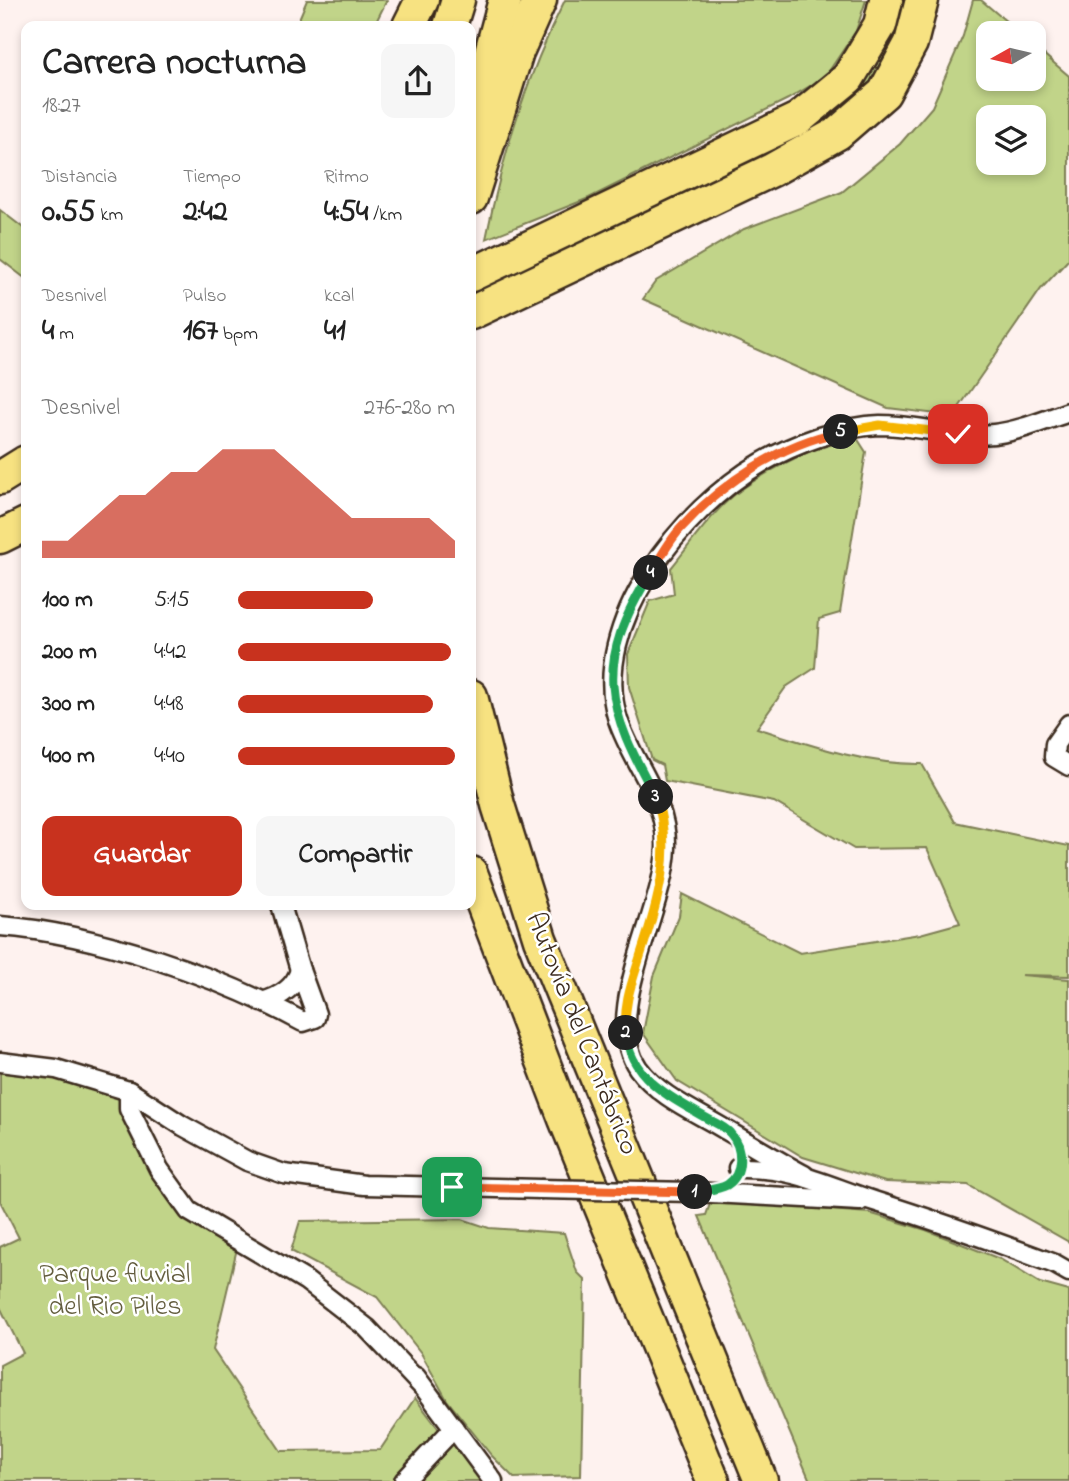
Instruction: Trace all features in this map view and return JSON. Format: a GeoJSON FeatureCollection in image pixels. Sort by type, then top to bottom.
{"type":"FeatureCollection","features":[{"type":"Feature","properties":{"kind":"highway"},"geometry":{"type":"LineString","coordinates":[[412,21],[422,0]]}},
{"type":"Feature","properties":{"kind":"highway"},"geometry":{"type":"LineString","coordinates":[[452,21],[458,0]]}},
{"type":"Feature","properties":{"kind":"highway"},"geometry":{"type":"LineString","coordinates":[[476,127],[486,71],[505,0]]}},
{"type":"Feature","properties":{"kind":"highway"},"geometry":{"type":"LineString","coordinates":[[476,182],[517,52],[540,0]]}},
{"type":"Feature","properties":{"kind":"highway"},"geometry":{"type":"LineString","coordinates":[[476,272],[798,119],[848,78],[880,25],[886,0]]}},
{"type":"Feature","properties":{"kind":"highway"},"geometry":{"type":"LineString","coordinates":[[485,307],[772,170],[838,134],[884,93],[911,43],[922,0]]}},
{"type":"Feature","properties":{"kind":"highway"},"geometry":{"type":"LineString","coordinates":[[0,478],[21,464]]}},
{"type":"Feature","properties":{"kind":"highway"},"geometry":{"type":"LineString","coordinates":[[0,499],[21,488]]}},
{"type":"Feature","properties":{"kind":"highway"},"geometry":{"type":"LineString","coordinates":[[0,537],[21,526]]}},
{"type":"Feature","properties":{"kind":"highway"},"geometry":{"type":"LineString","coordinates":[[0,545],[21,540]]}},
{"type":"Feature","properties":{"kind":"highway","name":"Autovía del Cantábrico"},"geometry":{"type":"LineString","coordinates":[[476,716],[498,804],[540,939],[761,1481]]}},
{"type":"Feature","properties":{"kind":"highway","name":"Autovía del Cantábrico"},"geometry":{"type":"LineString","coordinates":[[476,886],[565,1119],[713,1481]]}},
{"type":"Feature","properties":{"kind":"highway"},"geometry":{"type":"LineString","coordinates":[[471,910],[565,1119]]}},
{"type":"Feature","properties":{"kind":"street"},"geometry":{"type":"LineString","coordinates":[[804,1175],[662,1092],[638,1068],[626,1041],[624,1013],[657,903],[666,847],[656,798],[630,750],[617,718],[611,686],[612,661],[619,634],[649,576],[679,530],[705,504],[761,463],[825,435],[880,425],[958,434],[995,434],[1069,412]]}},
{"type":"Feature","properties":{"kind":"street"},"geometry":{"type":"LineString","coordinates":[[1069,724],[1055,744],[1054,757],[1069,766]]}},
{"type":"Feature","properties":{"kind":"street"},"geometry":{"type":"LineString","coordinates":[[0,926],[82,938],[196,974],[303,1022],[315,1018],[282,910]]}},
{"type":"Feature","properties":{"kind":"street"},"geometry":{"type":"LineString","coordinates":[[262,1002],[292,986],[300,970]]}},
{"type":"Feature","properties":{"kind":"street"},"geometry":{"type":"LineString","coordinates":[[0,1062],[56,1069],[129,1091],[183,1126],[247,1161],[284,1174],[365,1185],[693,1192],[875,1202]]}},
{"type":"Feature","properties":{"kind":"street"},"geometry":{"type":"LineString","coordinates":[[129,1091],[129,1109],[153,1157],[189,1211],[305,1280],[367,1328],[422,1386],[493,1481]]}},
{"type":"Feature","properties":{"kind":"street"},"geometry":{"type":"LineString","coordinates":[[693,1192],[728,1184],[738,1170],[741,1156],[730,1131]]}},
{"type":"Feature","properties":{"kind":"street"},"geometry":{"type":"LineString","coordinates":[[738,1170],[770,1167],[804,1175],[875,1202],[939,1221],[1055,1264],[1069,1272]]}},
{"type":"Feature","properties":{"kind":"street"},"geometry":{"type":"LineString","coordinates":[[738,1170],[765,1188],[790,1196]]}},
{"type":"Feature","properties":{"kind":"street"},"geometry":{"type":"LineString","coordinates":[[404,1481],[454,1428]]}},
{"type":"Feature","properties":{"kind":"green space"},"geometry":{"type":"Polygon","coordinates":[[[307,0],[387,0],[376,21],[298,21],[307,0]]]}},
{"type":"Feature","properties":{"kind":"green space"},"geometry":{"type":"Polygon","coordinates":[[[565,0],[866,0],[856,31],[825,77],[788,99],[589,198],[486,239],[517,116],[565,0]]]}},
{"type":"Feature","properties":{"kind":"green space"},"geometry":{"type":"Polygon","coordinates":[[[900,0],[913,0],[878,77],[851,110],[834,121],[814,126],[900,0]]]}},
{"type":"Feature","properties":{"kind":"green space"},"geometry":{"type":"Polygon","coordinates":[[[973,0],[981,0],[1006,21],[976,21],[976,91],[1046,91],[1046,56],[1069,76],[1069,259],[1041,289],[953,416],[888,408],[643,299],[656,281],[744,229],[842,192],[900,144],[932,107],[963,36],[973,0]]]}},
{"type":"Feature","properties":{"kind":"green space"},"geometry":{"type":"Polygon","coordinates":[[[0,210],[21,226],[21,275],[0,259],[0,210]]]}},
{"type":"Feature","properties":{"kind":"green space"},"geometry":{"type":"Polygon","coordinates":[[[857,438],[866,452],[840,613],[819,619],[815,668],[786,687],[757,728],[859,758],[922,764],[955,822],[1069,846],[1069,976],[1021,975],[1069,979],[1069,1242],[968,1185],[885,1182],[803,1157],[677,1081],[643,1033],[654,976],[679,916],[682,894],[800,953],[920,934],[960,923],[927,848],[854,849],[774,802],[665,781],[662,765],[652,760],[629,687],[628,654],[650,601],[674,594],[671,568],[716,512],[735,494],[786,462],[824,446],[857,438]]]}},
{"type":"Feature","properties":{"kind":"green space","name":"Parque fluvial del Rio Piles"},"geometry":{"type":"Polygon","coordinates":[[[0,1062],[129,1091],[189,1211],[239,1240],[213,1350],[281,1451],[380,1450],[415,1398],[441,1432],[393,1481],[0,1481],[0,1365],[23,1353],[0,1307],[0,1247],[19,1238],[0,1201],[0,1062]]]}},
{"type":"Feature","properties":{"kind":"green space"},"geometry":{"type":"Polygon","coordinates":[[[711,1201],[869,1213],[926,1230],[1000,1259],[1040,1283],[1069,1291],[1069,1481],[810,1481],[699,1216],[706,1215],[711,1201]]]}},
{"type":"Feature","properties":{"kind":"green space"},"geometry":{"type":"Polygon","coordinates":[[[462,1219],[489,1228],[564,1233],[577,1272],[585,1280],[581,1476],[514,1478],[491,1455],[447,1400],[421,1353],[377,1297],[291,1251],[300,1221],[462,1219]]]}},
{"type":"Feature","properties":{"kind":"green space"},"geometry":{"type":"Polygon","coordinates":[[[454,1441],[483,1481],[417,1481],[454,1441]]]}},
{"type":"Feature","properties":{"kind":"route"},"geometry":{"type":"LineString","coordinates":[[452,1187],[693,1192],[728,1184],[738,1173],[741,1156],[730,1131],[662,1092],[638,1068],[626,1041],[624,1013],[657,903],[666,847],[656,798],[630,750],[617,718],[611,686],[612,661],[619,634],[649,576],[679,530],[705,504],[761,463],[825,435],[880,425],[958,434]]}}]}
